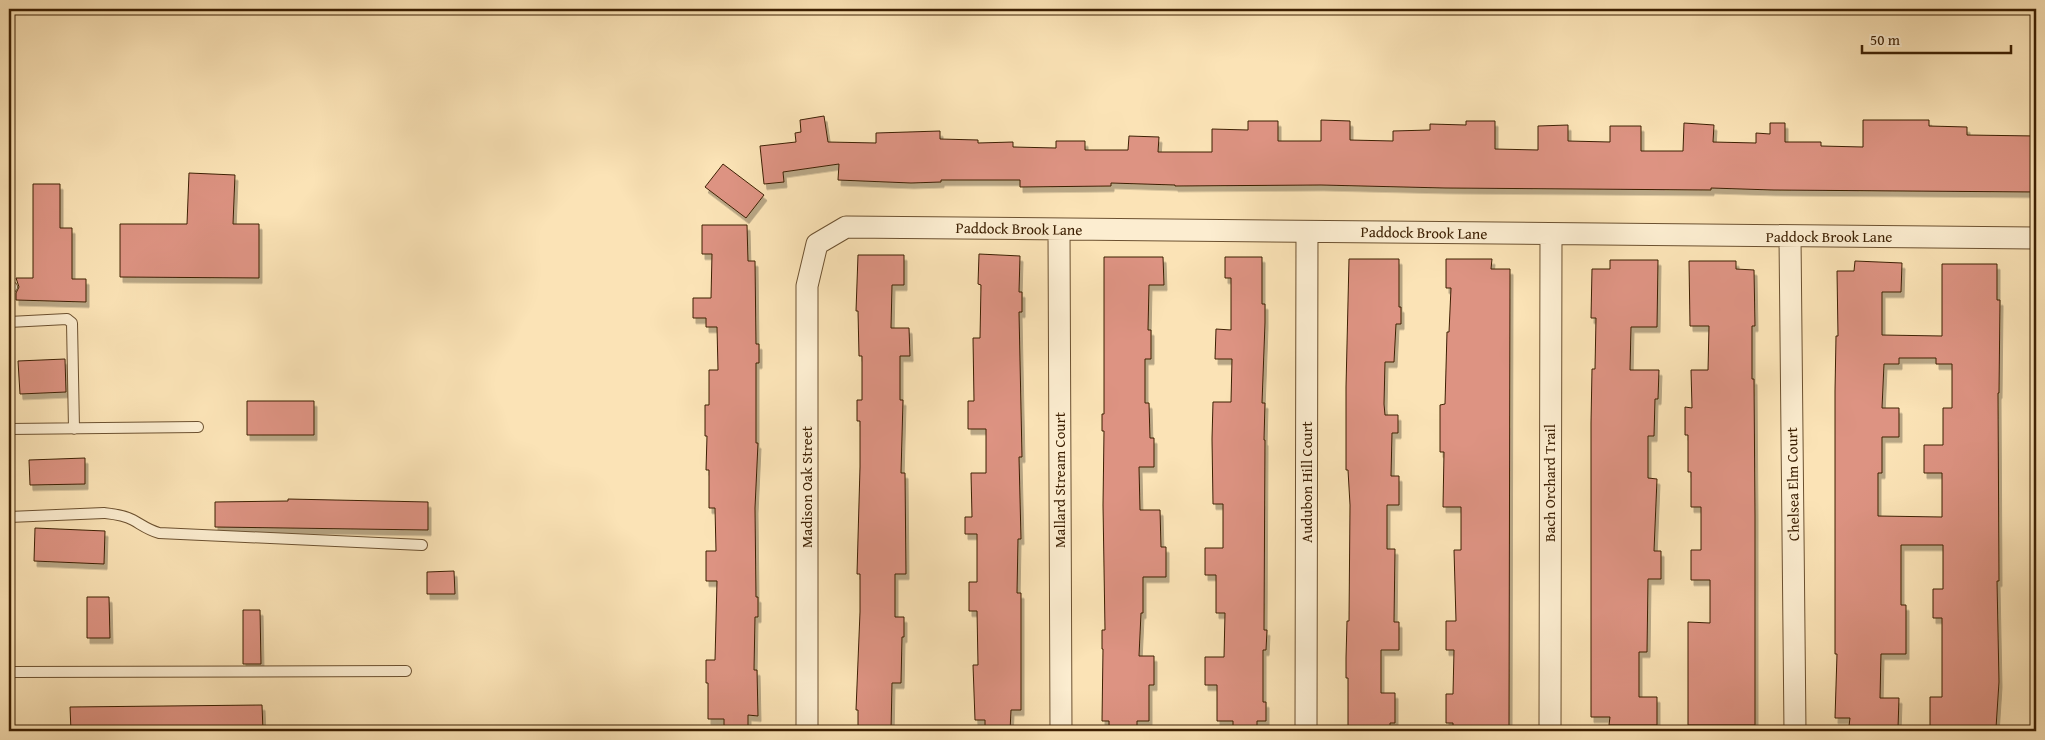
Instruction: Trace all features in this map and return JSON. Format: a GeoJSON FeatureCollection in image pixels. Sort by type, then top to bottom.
{"type":"FeatureCollection","features":[{"type":"Feature","properties":{"kind":"street","name":"Paddock Brook Lane"},"geometry":{"type":"LineString","coordinates":[[817,244],[846,227],[2036,238]]}},
{"type":"Feature","properties":{"kind":"street","name":"Mallard Stream Court"},"geometry":{"type":"LineString","coordinates":[[1059,229],[1061,731]]}},
{"type":"Feature","properties":{"kind":"street","name":"Audubon Hill Court"},"geometry":{"type":"LineString","coordinates":[[1306,731],[1307,232]]}},
{"type":"Feature","properties":{"kind":"street","name":"Bach Orchard Trail"},"geometry":{"type":"LineString","coordinates":[[1550,731],[1551,235]]}},
{"type":"Feature","properties":{"kind":"street","name":"Chelsea Elm Court"},"geometry":{"type":"LineString","coordinates":[[1790,237],[1795,731]]}},
{"type":"Feature","properties":{"kind":"street","name":"Madison Oak Street"},"geometry":{"type":"LineString","coordinates":[[807,731],[807,286],[817,244]]}},
{"type":"Feature","properties":{"kind":"lane"},"geometry":{"type":"LineString","coordinates":[[9,322],[68,319],[72,323],[74,429]]}},
{"type":"Feature","properties":{"kind":"lane"},"geometry":{"type":"LineString","coordinates":[[9,430],[198,427]]}},
{"type":"Feature","properties":{"kind":"lane"},"geometry":{"type":"LineString","coordinates":[[9,517],[104,513],[131,519],[145,529],[159,533],[422,545]]}},
{"type":"Feature","properties":{"kind":"lane"},"geometry":{"type":"LineString","coordinates":[[9,672],[406,671]]}},
{"type":"Feature","properties":{"kind":"building"},"geometry":{"type":"Polygon","coordinates":[[[824,116],[828,142],[876,143],[876,133],[940,131],[940,139],[978,140],[978,143],[1013,142],[1013,147],[1056,148],[1056,141],[1085,141],[1085,150],[1128,150],[1129,136],[1159,137],[1158,152],[1212,152],[1212,129],[1248,130],[1248,121],[1278,121],[1278,141],[1321,141],[1321,120],[1350,121],[1350,140],[1393,141],[1393,131],[1430,130],[1430,124],[1466,125],[1466,121],[1495,121],[1495,149],[1538,150],[1538,126],[1568,125],[1568,141],[1610,142],[1610,126],[1641,126],[1641,151],[1683,151],[1684,123],[1714,125],[1713,142],[1756,143],[1756,133],[1770,134],[1770,123],[1785,123],[1785,142],[1821,142],[1821,146],[1863,147],[1863,120],[1929,120],[1929,126],[1967,127],[1967,135],[2036,136],[2036,192],[1711,188],[1711,190],[1445,188],[1321,185],[1175,186],[1111,183],[1111,186],[1020,187],[1020,180],[941,180],[941,182],[911,183],[838,180],[839,164],[783,172],[784,182],[764,184],[760,146],[796,142],[795,133],[801,132],[800,120],[824,116]]]}},
{"type":"Feature","properties":{"kind":"building"},"geometry":{"type":"Polygon","coordinates":[[[723,164],[764,195],[746,218],[705,187],[723,164]]]}},
{"type":"Feature","properties":{"kind":"building"},"geometry":{"type":"Polygon","coordinates":[[[189,173],[235,175],[233,224],[259,224],[259,278],[120,277],[120,224],[187,224],[189,173]]]}},
{"type":"Feature","properties":{"kind":"building"},"geometry":{"type":"Polygon","coordinates":[[[33,184],[60,184],[60,228],[72,228],[72,279],[86,279],[86,302],[16,300],[16,293],[19,287],[16,278],[33,278],[33,184]]]}},
{"type":"Feature","properties":{"kind":"building"},"geometry":{"type":"Polygon","coordinates":[[[702,225],[747,225],[748,261],[755,261],[756,344],[759,344],[759,363],[756,363],[756,443],[758,443],[755,508],[758,617],[755,617],[754,670],[757,670],[758,716],[748,715],[748,726],[724,726],[724,719],[708,719],[706,660],[715,660],[717,581],[706,581],[706,551],[716,551],[715,508],[709,508],[709,470],[706,470],[707,436],[705,436],[705,405],[709,405],[709,370],[718,370],[717,327],[706,327],[706,318],[693,318],[693,298],[711,298],[712,254],[702,254],[702,225]]]}},
{"type":"Feature","properties":{"kind":"building"},"geometry":{"type":"Polygon","coordinates":[[[979,254],[1020,256],[1019,292],[1022,292],[1022,312],[1019,312],[1022,457],[1019,457],[1021,539],[1018,539],[1017,593],[1021,593],[1021,710],[1011,710],[1010,731],[985,731],[985,720],[975,720],[973,665],[978,665],[977,611],[969,611],[969,582],[977,582],[977,534],[965,534],[965,517],[972,517],[971,473],[986,473],[986,429],[968,429],[968,401],[974,401],[973,338],[980,338],[981,285],[978,284],[979,254]]]}},
{"type":"Feature","properties":{"kind":"building"},"geometry":{"type":"Polygon","coordinates":[[[858,255],[904,255],[904,285],[892,285],[891,328],[909,328],[910,356],[900,356],[900,400],[903,400],[901,473],[905,473],[906,574],[895,574],[895,617],[904,617],[904,637],[902,637],[901,683],[892,683],[891,731],[858,731],[858,710],[856,710],[860,612],[860,574],[857,574],[860,421],[857,421],[857,400],[862,400],[862,356],[859,356],[858,311],[856,311],[858,255]]]}},
{"type":"Feature","properties":{"kind":"building"},"geometry":{"type":"Polygon","coordinates":[[[1104,257],[1163,257],[1164,285],[1149,285],[1148,330],[1151,330],[1151,359],[1145,359],[1145,403],[1149,403],[1150,438],[1154,438],[1154,467],[1139,467],[1140,510],[1160,510],[1161,547],[1166,547],[1166,577],[1143,577],[1143,613],[1141,613],[1139,656],[1154,656],[1154,685],[1149,685],[1149,721],[1137,721],[1137,731],[1109,731],[1109,721],[1102,721],[1102,630],[1105,630],[1104,431],[1102,431],[1102,414],[1104,414],[1104,257]]]}},
{"type":"Feature","properties":{"kind":"building"},"geometry":{"type":"Polygon","coordinates":[[[1225,257],[1262,257],[1262,304],[1265,304],[1262,403],[1265,403],[1264,630],[1267,630],[1266,650],[1263,650],[1263,702],[1266,702],[1266,721],[1257,721],[1257,731],[1233,731],[1233,721],[1217,721],[1217,685],[1205,685],[1205,657],[1224,657],[1225,613],[1216,613],[1216,575],[1205,575],[1205,548],[1223,548],[1223,504],[1213,504],[1212,439],[1213,402],[1231,402],[1232,359],[1215,359],[1216,329],[1231,330],[1231,278],[1225,278],[1225,257]]]}},
{"type":"Feature","properties":{"kind":"building"},"geometry":{"type":"Polygon","coordinates":[[[1349,259],[1399,259],[1401,324],[1396,324],[1394,362],[1385,362],[1384,404],[1385,415],[1398,415],[1398,433],[1392,433],[1391,476],[1399,476],[1399,505],[1387,505],[1387,549],[1395,549],[1394,622],[1399,622],[1399,650],[1381,650],[1381,693],[1395,693],[1395,723],[1390,723],[1390,731],[1348,731],[1346,658],[1347,621],[1349,621],[1350,505],[1348,470],[1346,470],[1346,387],[1349,259]]]}},
{"type":"Feature","properties":{"kind":"building"},"geometry":{"type":"Polygon","coordinates":[[[1446,259],[1492,259],[1491,269],[1510,269],[1509,731],[1453,731],[1453,723],[1446,723],[1446,694],[1453,694],[1454,650],[1446,650],[1446,621],[1456,621],[1454,550],[1461,550],[1461,507],[1443,507],[1444,452],[1440,452],[1440,405],[1445,404],[1447,332],[1449,332],[1451,288],[1446,288],[1446,259]]]}},
{"type":"Feature","properties":{"kind":"building"},"geometry":{"type":"Polygon","coordinates":[[[1610,260],[1658,260],[1657,327],[1631,327],[1630,370],[1659,370],[1658,399],[1655,399],[1654,436],[1648,436],[1648,478],[1657,479],[1654,551],[1661,551],[1661,579],[1648,579],[1647,652],[1639,652],[1639,697],[1657,697],[1657,725],[1609,725],[1610,717],[1591,717],[1591,423],[1592,369],[1595,369],[1596,318],[1591,318],[1592,269],[1610,269],[1610,260]]]}},
{"type":"Feature","properties":{"kind":"building"},"geometry":{"type":"Polygon","coordinates":[[[1689,261],[1736,261],[1736,269],[1754,270],[1755,326],[1752,326],[1752,379],[1754,379],[1755,725],[1688,725],[1688,622],[1710,623],[1710,580],[1691,580],[1691,550],[1701,550],[1701,507],[1691,507],[1691,472],[1688,472],[1688,435],[1685,435],[1685,407],[1692,408],[1691,370],[1708,370],[1709,326],[1690,326],[1689,261]]]}},
{"type":"Feature","properties":{"kind":"building"},"geometry":{"type":"Polygon","coordinates":[[[1855,261],[1902,263],[1901,292],[1882,292],[1882,335],[1942,336],[1942,264],[1997,264],[1997,300],[2000,300],[1998,393],[1999,581],[1997,581],[1999,682],[1996,728],[1930,726],[1930,697],[1942,697],[1942,618],[1933,618],[1933,589],[1943,589],[1943,545],[1901,545],[1901,605],[1906,605],[1906,654],[1881,654],[1880,698],[1899,698],[1898,728],[1849,726],[1850,718],[1835,718],[1837,654],[1835,654],[1835,391],[1836,336],[1838,336],[1837,271],[1854,271],[1855,261]],[[1899,358],[1899,364],[1884,364],[1882,408],[1899,408],[1899,437],[1882,437],[1882,473],[1878,473],[1878,516],[1942,517],[1942,473],[1924,473],[1924,445],[1943,445],[1943,408],[1952,408],[1952,364],[1936,364],[1936,358],[1899,358]]]}},
{"type":"Feature","properties":{"kind":"building"},"geometry":{"type":"Polygon","coordinates":[[[65,359],[66,392],[20,394],[18,361],[65,359]]]}},
{"type":"Feature","properties":{"kind":"building"},"geometry":{"type":"Polygon","coordinates":[[[247,401],[314,401],[314,435],[247,435],[247,401]]]}},
{"type":"Feature","properties":{"kind":"building"},"geometry":{"type":"Polygon","coordinates":[[[85,458],[85,484],[30,485],[29,460],[85,458]]]}},
{"type":"Feature","properties":{"kind":"building"},"geometry":{"type":"Polygon","coordinates":[[[288,499],[428,502],[428,530],[215,527],[215,502],[288,501],[288,499]]]}},
{"type":"Feature","properties":{"kind":"building"},"geometry":{"type":"Polygon","coordinates":[[[35,528],[105,531],[104,564],[34,561],[35,528]]]}},
{"type":"Feature","properties":{"kind":"building"},"geometry":{"type":"Polygon","coordinates":[[[454,571],[455,594],[427,594],[427,572],[454,571]]]}},
{"type":"Feature","properties":{"kind":"building"},"geometry":{"type":"Polygon","coordinates":[[[87,597],[109,597],[110,638],[87,638],[87,597]]]}},
{"type":"Feature","properties":{"kind":"building"},"geometry":{"type":"Polygon","coordinates":[[[243,610],[260,610],[261,664],[243,664],[243,610]]]}},
{"type":"Feature","properties":{"kind":"building"},"geometry":{"type":"Polygon","coordinates":[[[262,705],[263,731],[71,731],[70,707],[262,705]]]}}]}
